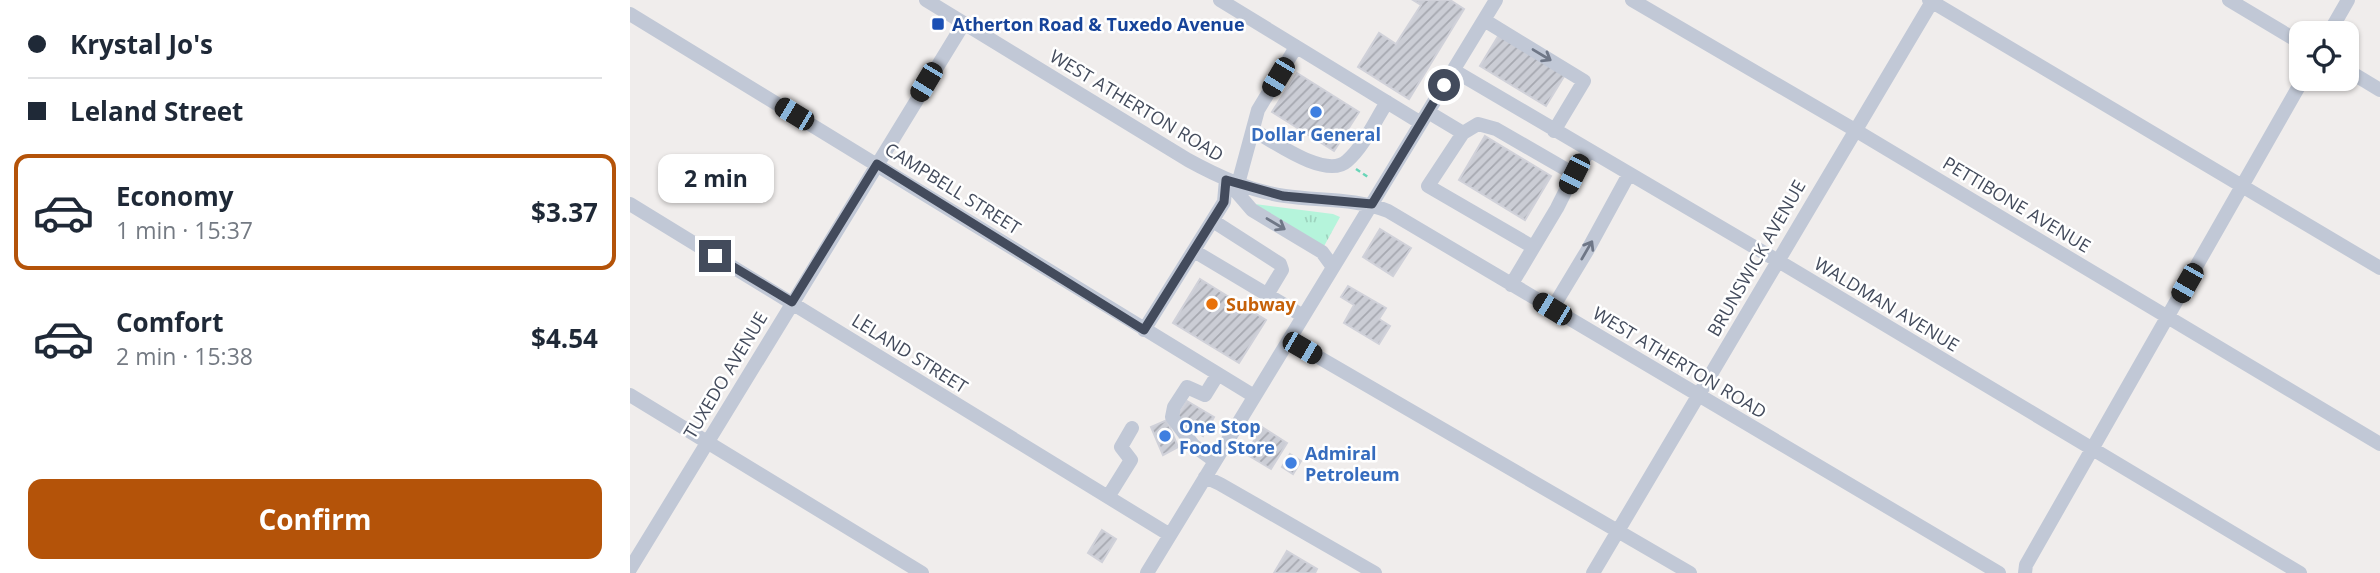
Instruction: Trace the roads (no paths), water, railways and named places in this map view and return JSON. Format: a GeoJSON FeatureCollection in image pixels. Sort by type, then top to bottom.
{"type":"FeatureCollection","features":[{"type":"Feature","properties":{"kind":"street","name":"WEST ATHERTON ROAD"},"geometry":{"type":"LineString","coordinates":[[926,0],[1188,160],[1232,182],[1283,196],[1372,204],[1388,211],[1999,573]]}},
{"type":"Feature","properties":{"kind":"street"},"geometry":{"type":"LineString","coordinates":[[1220,0],[1387,102],[1463,133]]}},
{"type":"Feature","properties":{"kind":"street"},"geometry":{"type":"LineString","coordinates":[[1147,573],[1496,0]]}},
{"type":"Feature","properties":{"kind":"street","name":"PETTIBONE AVENUE"},"geometry":{"type":"LineString","coordinates":[[1632,0],[2380,444]]}},
{"type":"Feature","properties":{"kind":"street"},"geometry":{"type":"LineString","coordinates":[[2229,0],[2289,36]]}},
{"type":"Feature","properties":{"kind":"street"},"geometry":{"type":"LineString","coordinates":[[2336,21],[2348,0]]}},
{"type":"Feature","properties":{"kind":"street"},"geometry":{"type":"LineString","coordinates":[[1931,1],[2380,268]]}},
{"type":"Feature","properties":{"kind":"street","name":"BRUNSWICK AVENUE"},"geometry":{"type":"LineString","coordinates":[[1593,573],[1931,1]]}},
{"type":"Feature","properties":{"kind":"street","name":"CAMPBELL STREET"},"geometry":{"type":"LineString","coordinates":[[630,15],[1254,396]]}},
{"type":"Feature","properties":{"kind":"street"},"geometry":{"type":"LineString","coordinates":[[1484,20],[1584,81],[1554,131]]}},
{"type":"Feature","properties":{"kind":"street","name":"TUXEDO AVENUE"},"geometry":{"type":"LineString","coordinates":[[630,569],[964,23]]}},
{"type":"Feature","properties":{"kind":"street"},"geometry":{"type":"LineString","coordinates":[[1144,330],[1224,202],[1253,130],[1258,110],[1296,47]]}},
{"type":"Feature","properties":{"kind":"street","name":"WALDMAN AVENUE"},"geometry":{"type":"LineString","coordinates":[[1453,70],[2300,573]]}},
{"type":"Feature","properties":{"kind":"street"},"geometry":{"type":"LineString","coordinates":[[2359,77],[2380,90]]}},
{"type":"Feature","properties":{"kind":"street"},"geometry":{"type":"LineString","coordinates":[[2025,573],[2026,565],[2094,450],[2296,91]]}},
{"type":"Feature","properties":{"kind":"street"},"geometry":{"type":"LineString","coordinates":[[1253,130],[1310,163],[1328,167],[1339,165],[1346,163],[1358,148],[1387,102]]}},
{"type":"Feature","properties":{"kind":"street"},"geometry":{"type":"LineString","coordinates":[[1534,247],[1428,186],[1463,133],[1478,124],[1496,129],[1574,174]]}},
{"type":"Feature","properties":{"kind":"street"},"geometry":{"type":"LineString","coordinates":[[1511,285],[1589,150]]}},
{"type":"Feature","properties":{"kind":"street"},"geometry":{"type":"LineString","coordinates":[[1552,309],[1629,174]]}},
{"type":"Feature","properties":{"kind":"street"},"geometry":{"type":"LineString","coordinates":[[1232,182],[1252,210],[1322,252],[1333,267]]}},
{"type":"Feature","properties":{"kind":"street","name":"LELAND STREET"},"geometry":{"type":"LineString","coordinates":[[630,204],[1170,535]]}},
{"type":"Feature","properties":{"kind":"street"},"geometry":{"type":"LineString","coordinates":[[1213,221],[1280,264],[1282,270],[1267,295]]}},
{"type":"Feature","properties":{"kind":"street"},"geometry":{"type":"LineString","coordinates":[[1194,251],[1303,316]]}},
{"type":"Feature","properties":{"kind":"street"},"geometry":{"type":"LineString","coordinates":[[1289,340],[1690,573]]}},
{"type":"Feature","properties":{"kind":"street"},"geometry":{"type":"LineString","coordinates":[[1215,461],[1193,444],[1172,417],[1174,407],[1187,387],[1205,395],[1218,374]]}},
{"type":"Feature","properties":{"kind":"street"},"geometry":{"type":"LineString","coordinates":[[630,395],[922,573]]}},
{"type":"Feature","properties":{"kind":"street"},"geometry":{"type":"LineString","coordinates":[[1108,497],[1131,460],[1121,447],[1132,428]]}},
{"type":"Feature","properties":{"kind":"street"},"geometry":{"type":"LineString","coordinates":[[1205,477],[1375,573]]}},
{"type":"Feature","properties":{"kind":"place","name":"Atherton Road & Tuxedo Avenue"},"geometry":{"type":"Point","coordinates":[938,24]}},
{"type":"Feature","properties":{"kind":"place","name":"Dollar General"},"geometry":{"type":"Point","coordinates":[1316,112]}},
{"type":"Feature","properties":{"kind":"place","name":"Subway"},"geometry":{"type":"Point","coordinates":[1212,304]}},
{"type":"Feature","properties":{"kind":"place","name":"One Stop Food Store"},"geometry":{"type":"Point","coordinates":[1165,436]}},
{"type":"Feature","properties":{"kind":"place","name":"Admiral Petroleum"},"geometry":{"type":"Point","coordinates":[1291,463]}}]}
